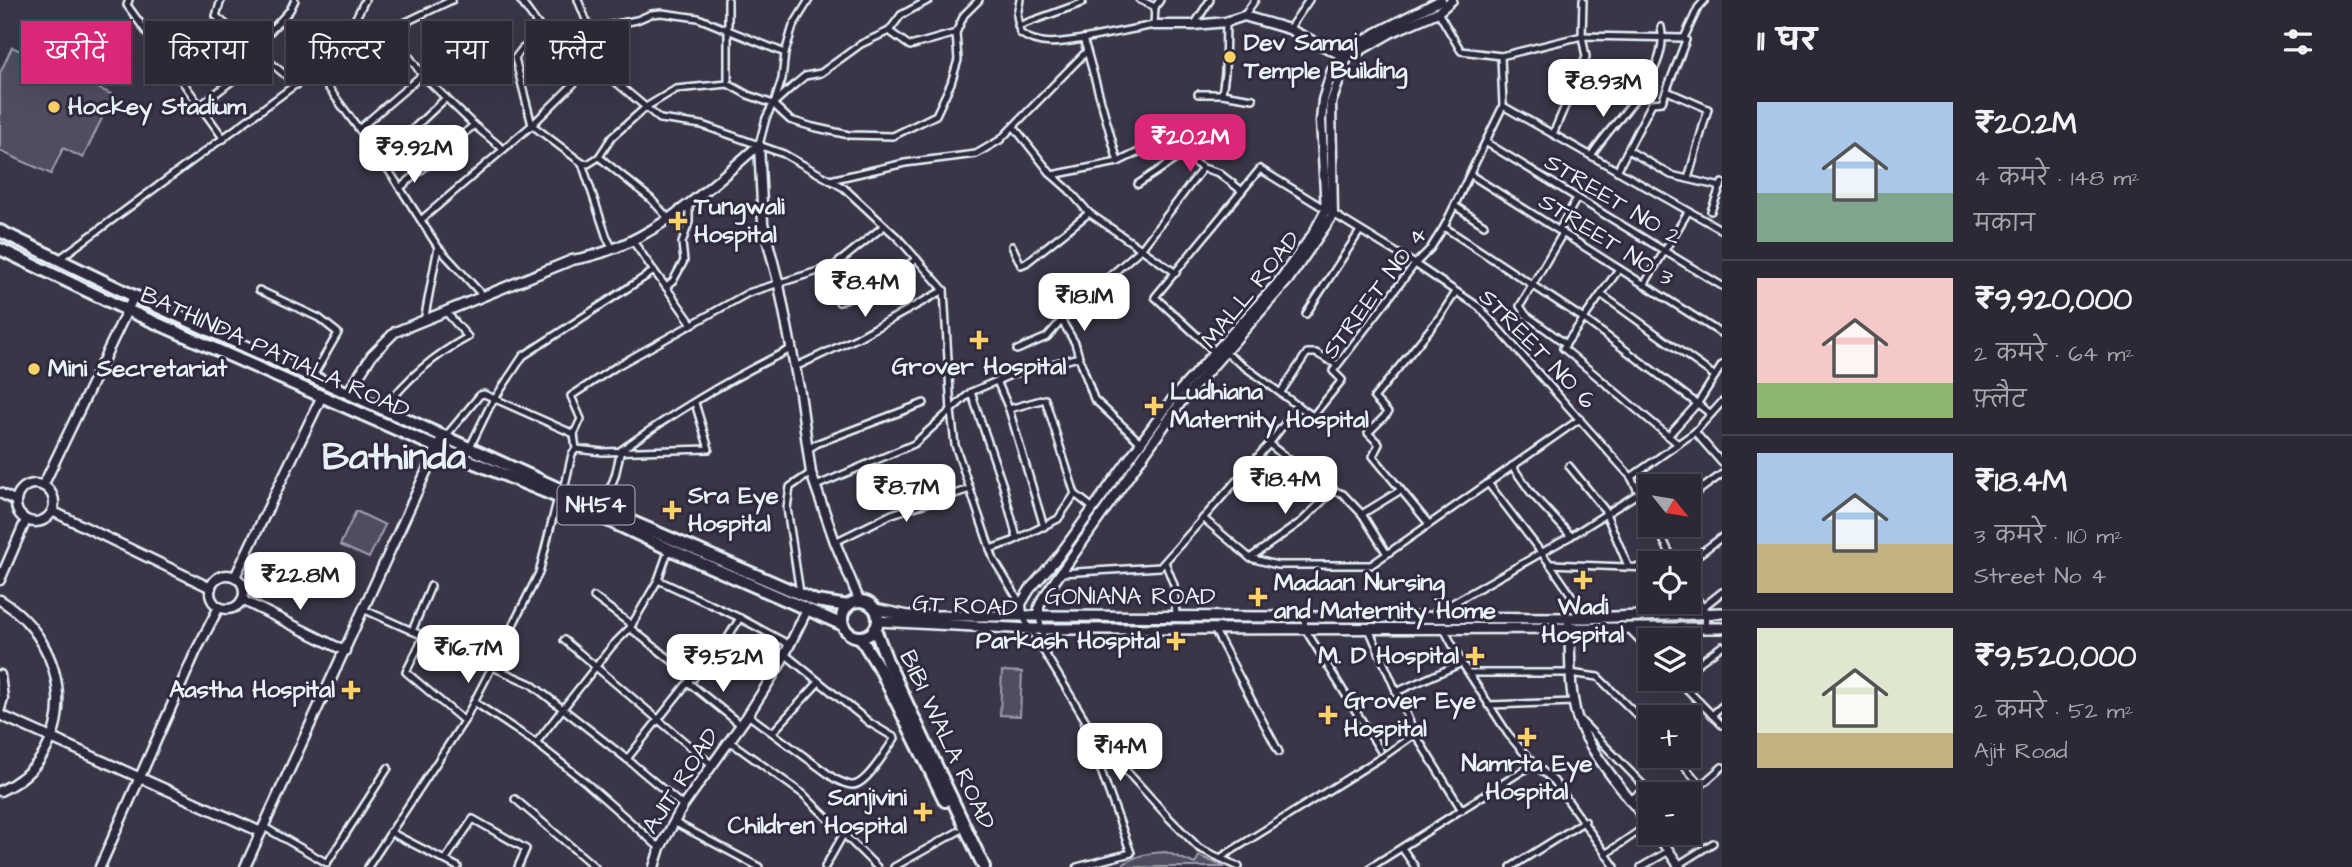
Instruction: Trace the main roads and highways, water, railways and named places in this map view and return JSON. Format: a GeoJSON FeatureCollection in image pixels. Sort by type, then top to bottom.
{"type":"FeatureCollection","features":[{"type":"Feature","properties":{"kind":"highway","name":"NH54"},"geometry":{"type":"LineString","coordinates":[[0,232],[134,296],[470,447],[561,493],[602,508],[816,601],[848,606]]}},
{"type":"Feature","properties":{"kind":"highway","name":"BATHINDA PATIALA ROAD"},"geometry":{"type":"LineString","coordinates":[[0,249],[127,310],[436,447],[561,493],[669,549],[843,625]]}},
{"type":"Feature","properties":{"kind":"highway"},"geometry":{"type":"LineString","coordinates":[[843,625],[843,614],[848,606],[860,601],[871,605],[876,620],[866,636],[860,637]]}},
{"type":"Feature","properties":{"kind":"highway","name":"BIBI WALA ROAD"},"geometry":{"type":"LineString","coordinates":[[876,620],[900,688],[984,867]]}},
{"type":"Feature","properties":{"kind":"highway","name":"NH54"},"geometry":{"type":"LineString","coordinates":[[843,625],[849,634],[860,637],[881,671],[976,867]]}},
{"type":"Feature","properties":{"kind":"main road","name":"GONIANA ROAD"},"geometry":{"type":"LineString","coordinates":[[876,620],[908,616],[1023,615],[1587,618],[1704,610],[1722,613]]}},
{"type":"Feature","properties":{"kind":"main road","name":"GT ROAD"},"geometry":{"type":"LineString","coordinates":[[876,620],[1030,629],[1722,628]]}},
{"type":"Feature","properties":{"kind":"place","name":"Dev Samaj Temple Building"},"geometry":{"type":"Point","coordinates":[1230,57]}},
{"type":"Feature","properties":{"kind":"place","name":"Hockey Stadium"},"geometry":{"type":"Point","coordinates":[54,107]}},
{"type":"Feature","properties":{"kind":"place","name":"Tungwali Hospital"},"geometry":{"type":"Point","coordinates":[678,221]}},
{"type":"Feature","properties":{"kind":"place","name":"Grover Hospital"},"geometry":{"type":"Point","coordinates":[979,340]}},
{"type":"Feature","properties":{"kind":"place","name":"Mini Secretariat"},"geometry":{"type":"Point","coordinates":[34,369]}},
{"type":"Feature","properties":{"kind":"place","name":"Ludhiana Maternity Hospital"},"geometry":{"type":"Point","coordinates":[1154,406]}},
{"type":"Feature","properties":{"kind":"place","name":"Sra Eye Hospital"},"geometry":{"type":"Point","coordinates":[672,510]}},
{"type":"Feature","properties":{"kind":"place","name":"Wadi Hospital"},"geometry":{"type":"Point","coordinates":[1583,580]}},
{"type":"Feature","properties":{"kind":"place","name":"Madaan Nursing and Maternity Home"},"geometry":{"type":"Point","coordinates":[1258,597]}},
{"type":"Feature","properties":{"kind":"place","name":"Parkash Hospital"},"geometry":{"type":"Point","coordinates":[1176,641]}},
{"type":"Feature","properties":{"kind":"place","name":"M. D Hospital"},"geometry":{"type":"Point","coordinates":[1475,656]}},
{"type":"Feature","properties":{"kind":"place","name":"Aastha Hospital"},"geometry":{"type":"Point","coordinates":[351,690]}},
{"type":"Feature","properties":{"kind":"place","name":"Grover Eye Hospital"},"geometry":{"type":"Point","coordinates":[1328,715]}},
{"type":"Feature","properties":{"kind":"place","name":"Namrta Eye Hospital"},"geometry":{"type":"Point","coordinates":[1527,737]}},
{"type":"Feature","properties":{"kind":"place","name":"Sanjivini Children Hospital"},"geometry":{"type":"Point","coordinates":[923,812]}},
{"type":"Feature","properties":{"kind":"district","name":"Bathinda"},"geometry":{"type":"Point","coordinates":[394,458]}}]}
